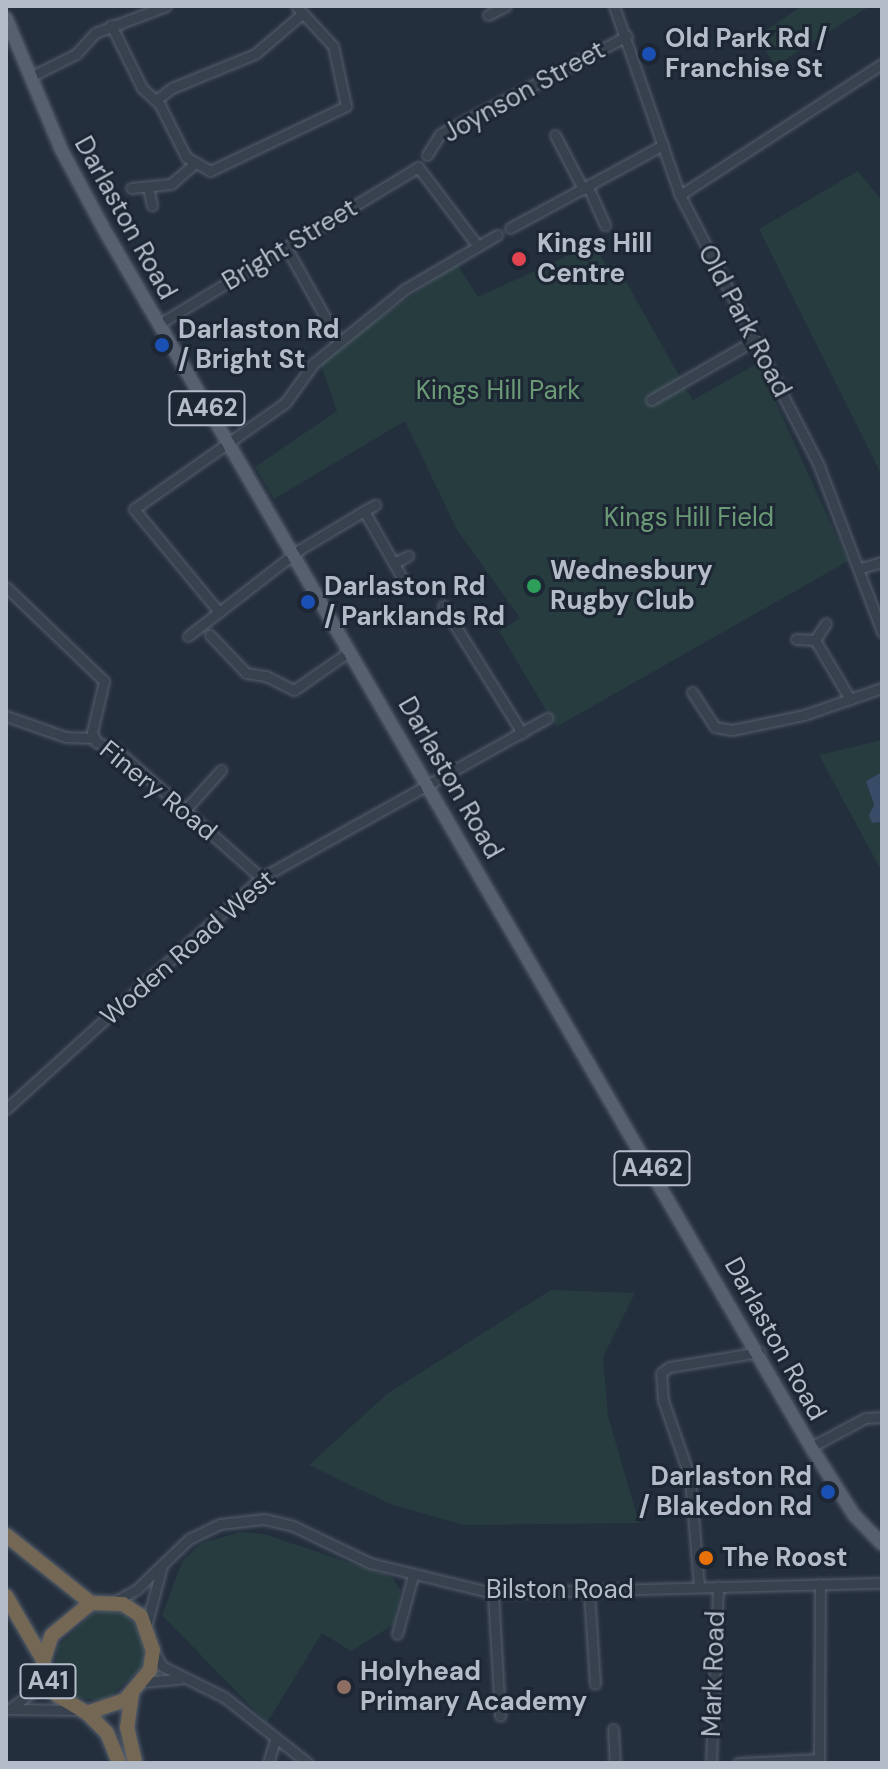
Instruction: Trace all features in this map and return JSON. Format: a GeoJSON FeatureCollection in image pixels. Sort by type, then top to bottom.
{"type":"FeatureCollection","features":[{"type":"Feature","properties":{"kind":"highway"},"geometry":{"type":"LineString","coordinates":[[6,1535],[91,1603],[123,1604],[147,1623],[153,1650],[127,1727],[135,1763]]}},
{"type":"Feature","properties":{"kind":"highway","name":"A41"},"geometry":{"type":"LineString","coordinates":[[6,1596],[37,1642],[57,1695],[107,1733],[119,1763]]}},
{"type":"Feature","properties":{"kind":"highway","name":"A41"},"geometry":{"type":"LineString","coordinates":[[44,1667],[52,1635],[91,1603]]}},
{"type":"Feature","properties":{"kind":"highway","name":"A41"},"geometry":{"type":"LineString","coordinates":[[82,1712],[116,1707],[138,1687]]}},
{"type":"Feature","properties":{"kind":"main road","name":"Darlaston Road"},"geometry":{"type":"LineString","coordinates":[[6,18],[74,176],[760,1352],[811,1447],[854,1515],[882,1544]]}},
{"type":"Feature","properties":{"kind":"street"},"geometry":{"type":"LineString","coordinates":[[30,77],[76,54],[95,33],[166,6]]}},
{"type":"Feature","properties":{"kind":"street"},"geometry":{"type":"LineString","coordinates":[[488,15],[506,6]]}},
{"type":"Feature","properties":{"kind":"street","name":"Old Park Road"},"geometry":{"type":"LineString","coordinates":[[614,6],[680,195],[825,477],[882,632]]}},
{"type":"Feature","properties":{"kind":"street"},"geometry":{"type":"LineString","coordinates":[[156,100],[172,88],[255,54],[300,10],[333,46],[346,106],[221,168],[193,165]]}},
{"type":"Feature","properties":{"kind":"street"},"geometry":{"type":"LineString","coordinates":[[111,25],[142,88],[156,100],[193,165]]}},
{"type":"Feature","properties":{"kind":"street","name":"Joynson Street"},"geometry":{"type":"LineString","coordinates":[[427,155],[440,134],[627,36]]}},
{"type":"Feature","properties":{"kind":"street"},"geometry":{"type":"LineString","coordinates":[[680,195],[882,64]]}},
{"type":"Feature","properties":{"kind":"street"},"geometry":{"type":"LineString","coordinates":[[555,135],[605,225]]}},
{"type":"Feature","properties":{"kind":"street"},"geometry":{"type":"LineString","coordinates":[[510,228],[663,145]]}},
{"type":"Feature","properties":{"kind":"street"},"geometry":{"type":"LineString","coordinates":[[131,188],[177,181],[193,165]]}},
{"type":"Feature","properties":{"kind":"street","name":"Bright Street"},"geometry":{"type":"LineString","coordinates":[[159,324],[422,167],[477,245]]}},
{"type":"Feature","properties":{"kind":"street"},"geometry":{"type":"LineString","coordinates":[[148,187],[152,206]]}},
{"type":"Feature","properties":{"kind":"street"},"geometry":{"type":"LineString","coordinates":[[219,612],[134,509],[285,403],[314,363],[405,289],[497,235]]}},
{"type":"Feature","properties":{"kind":"street"},"geometry":{"type":"LineString","coordinates":[[287,249],[339,342]]}},
{"type":"Feature","properties":{"kind":"street"},"geometry":{"type":"LineString","coordinates":[[651,400],[755,340]]}},
{"type":"Feature","properties":{"kind":"street"},"geometry":{"type":"LineString","coordinates":[[188,636],[294,557],[375,505]]}},
{"type":"Feature","properties":{"kind":"street"},"geometry":{"type":"LineString","coordinates":[[364,511],[404,581]]}},
{"type":"Feature","properties":{"kind":"street"},"geometry":{"type":"LineString","coordinates":[[394,563],[408,556]]}},
{"type":"Feature","properties":{"kind":"street"},"geometry":{"type":"LineString","coordinates":[[861,568],[882,562]]}},
{"type":"Feature","properties":{"kind":"street","name":"Finery Road"},"geometry":{"type":"LineString","coordinates":[[6,587],[104,681],[94,738],[117,750],[261,878]]}},
{"type":"Feature","properties":{"kind":"street"},"geometry":{"type":"LineString","coordinates":[[443,606],[522,733]]}},
{"type":"Feature","properties":{"kind":"street"},"geometry":{"type":"LineString","coordinates":[[815,640],[826,623]]}},
{"type":"Feature","properties":{"kind":"street"},"geometry":{"type":"LineString","coordinates":[[210,635],[246,673],[294,690],[350,651]]}},
{"type":"Feature","properties":{"kind":"street"},"geometry":{"type":"LineString","coordinates":[[796,639],[815,640]]}},
{"type":"Feature","properties":{"kind":"street"},"geometry":{"type":"LineString","coordinates":[[815,640],[850,699]]}},
{"type":"Feature","properties":{"kind":"street"},"geometry":{"type":"LineString","coordinates":[[692,692],[715,727],[732,730],[882,688]]}},
{"type":"Feature","properties":{"kind":"street"},"geometry":{"type":"LineString","coordinates":[[6,716],[66,737],[94,738]]}},
{"type":"Feature","properties":{"kind":"street","name":"Woden Road West"},"geometry":{"type":"LineString","coordinates":[[6,1109],[261,878],[429,787],[547,718]]}},
{"type":"Feature","properties":{"kind":"street"},"geometry":{"type":"LineString","coordinates":[[185,810],[221,770]]}},
{"type":"Feature","properties":{"kind":"street"},"geometry":{"type":"LineString","coordinates":[[699,1586],[690,1478],[663,1400],[661,1373],[669,1367],[760,1352]]}},
{"type":"Feature","properties":{"kind":"street"},"geometry":{"type":"LineString","coordinates":[[811,1447],[865,1418],[882,1417]]}},
{"type":"Feature","properties":{"kind":"street","name":"Bilston Road"},"geometry":{"type":"LineString","coordinates":[[111,1603],[131,1594],[189,1539],[220,1524],[264,1519],[291,1525],[370,1563],[413,1576],[493,1593],[882,1583]]}},
{"type":"Feature","properties":{"kind":"street"},"geometry":{"type":"LineString","coordinates":[[147,1623],[153,1587],[165,1560]]}},
{"type":"Feature","properties":{"kind":"street"},"geometry":{"type":"LineString","coordinates":[[397,1634],[413,1576]]}},
{"type":"Feature","properties":{"kind":"street"},"geometry":{"type":"LineString","coordinates":[[738,1763],[819,1761],[820,1584]]}},
{"type":"Feature","properties":{"kind":"street","name":"Mark Road"},"geometry":{"type":"LineString","coordinates":[[711,1763],[718,1586]]}},
{"type":"Feature","properties":{"kind":"street"},"geometry":{"type":"LineString","coordinates":[[589,1592],[595,1684]]}},
{"type":"Feature","properties":{"kind":"street"},"geometry":{"type":"LineString","coordinates":[[493,1593],[500,1716]]}},
{"type":"Feature","properties":{"kind":"street"},"geometry":{"type":"LineString","coordinates":[[153,1650],[162,1666],[202,1685],[308,1763]]}},
{"type":"Feature","properties":{"kind":"street"},"geometry":{"type":"LineString","coordinates":[[7,1709],[39,1687],[44,1667]]}},
{"type":"Feature","properties":{"kind":"street"},"geometry":{"type":"LineString","coordinates":[[138,1687],[192,1680]]}},
{"type":"Feature","properties":{"kind":"street"},"geometry":{"type":"LineString","coordinates":[[7,1709],[82,1712]]}},
{"type":"Feature","properties":{"kind":"street"},"geometry":{"type":"LineString","coordinates":[[613,1729],[615,1763]]}},
{"type":"Feature","properties":{"kind":"street"},"geometry":{"type":"LineString","coordinates":[[268,1763],[275,1740]]}},
{"type":"Feature","properties":{"kind":"green space"},"geometry":{"type":"Polygon","coordinates":[[[802,6],[870,6],[775,66],[757,36],[802,6]]]}},
{"type":"Feature","properties":{"kind":"green space"},"geometry":{"type":"Polygon","coordinates":[[[858,171],[882,201],[882,476],[759,229],[858,171]]]}},
{"type":"Feature","properties":{"kind":"green space"},"geometry":{"type":"Polygon","coordinates":[[[593,244],[607,266],[616,264],[681,379],[647,399],[651,405],[683,384],[693,400],[758,363],[848,561],[556,727],[499,631],[520,618],[457,530],[405,421],[274,499],[255,467],[337,411],[319,360],[457,264],[478,297],[593,244]]]}},
{"type":"Feature","properties":{"kind":"green space"},"geometry":{"type":"Polygon","coordinates":[[[882,740],[882,772],[866,781],[874,805],[872,823],[882,822],[882,872],[819,755],[882,740]]]}},
{"type":"Feature","properties":{"kind":"green space"},"geometry":{"type":"Polygon","coordinates":[[[551,1290],[635,1293],[603,1357],[608,1416],[639,1523],[464,1525],[390,1504],[309,1465],[387,1394],[551,1290]]]}},
{"type":"Feature","properties":{"kind":"green space"},"geometry":{"type":"Polygon","coordinates":[[[240,1532],[264,1534],[392,1577],[401,1591],[393,1625],[351,1651],[322,1633],[267,1723],[162,1615],[183,1560],[202,1543],[240,1532]]]}},
{"type":"Feature","properties":{"kind":"green space"},"geometry":{"type":"Polygon","coordinates":[[[114,1610],[125,1614],[142,1633],[146,1647],[140,1670],[104,1701],[70,1697],[55,1668],[58,1646],[93,1613],[114,1610]]]}},
{"type":"Feature","properties":{"kind":"water"},"geometry":{"type":"Polygon","coordinates":[[[882,772],[882,822],[872,823],[869,815],[874,805],[866,781],[882,772]]]}},
{"type":"Feature","properties":{"kind":"place","name":"Old Park Rd / Franchise St"},"geometry":{"type":"Point","coordinates":[649,54]}},
{"type":"Feature","properties":{"kind":"place","name":"Kings Hill Centre"},"geometry":{"type":"Point","coordinates":[519,259]}},
{"type":"Feature","properties":{"kind":"place","name":"Darlaston Rd / Bright St"},"geometry":{"type":"Point","coordinates":[162,345]}},
{"type":"Feature","properties":{"kind":"place","name":"Wednesbury Rugby Club"},"geometry":{"type":"Point","coordinates":[534,586]}},
{"type":"Feature","properties":{"kind":"place","name":"Darlaston Rd / Parklands Rd"},"geometry":{"type":"Point","coordinates":[308,602]}},
{"type":"Feature","properties":{"kind":"place","name":"Darlaston Rd / Blakedon Rd"},"geometry":{"type":"Point","coordinates":[828,1492]}},
{"type":"Feature","properties":{"kind":"place","name":"The Roost"},"geometry":{"type":"Point","coordinates":[706,1558]}},
{"type":"Feature","properties":{"kind":"place","name":"Holyhead Primary Academy"},"geometry":{"type":"Point","coordinates":[344,1687]}},
{"type":"Feature","properties":{"kind":"park label","name":"Kings Hill Park"},"geometry":{"type":"Point","coordinates":[498,391]}},
{"type":"Feature","properties":{"kind":"park label","name":"Kings Hill Field"},"geometry":{"type":"Point","coordinates":[689,518]}}]}
